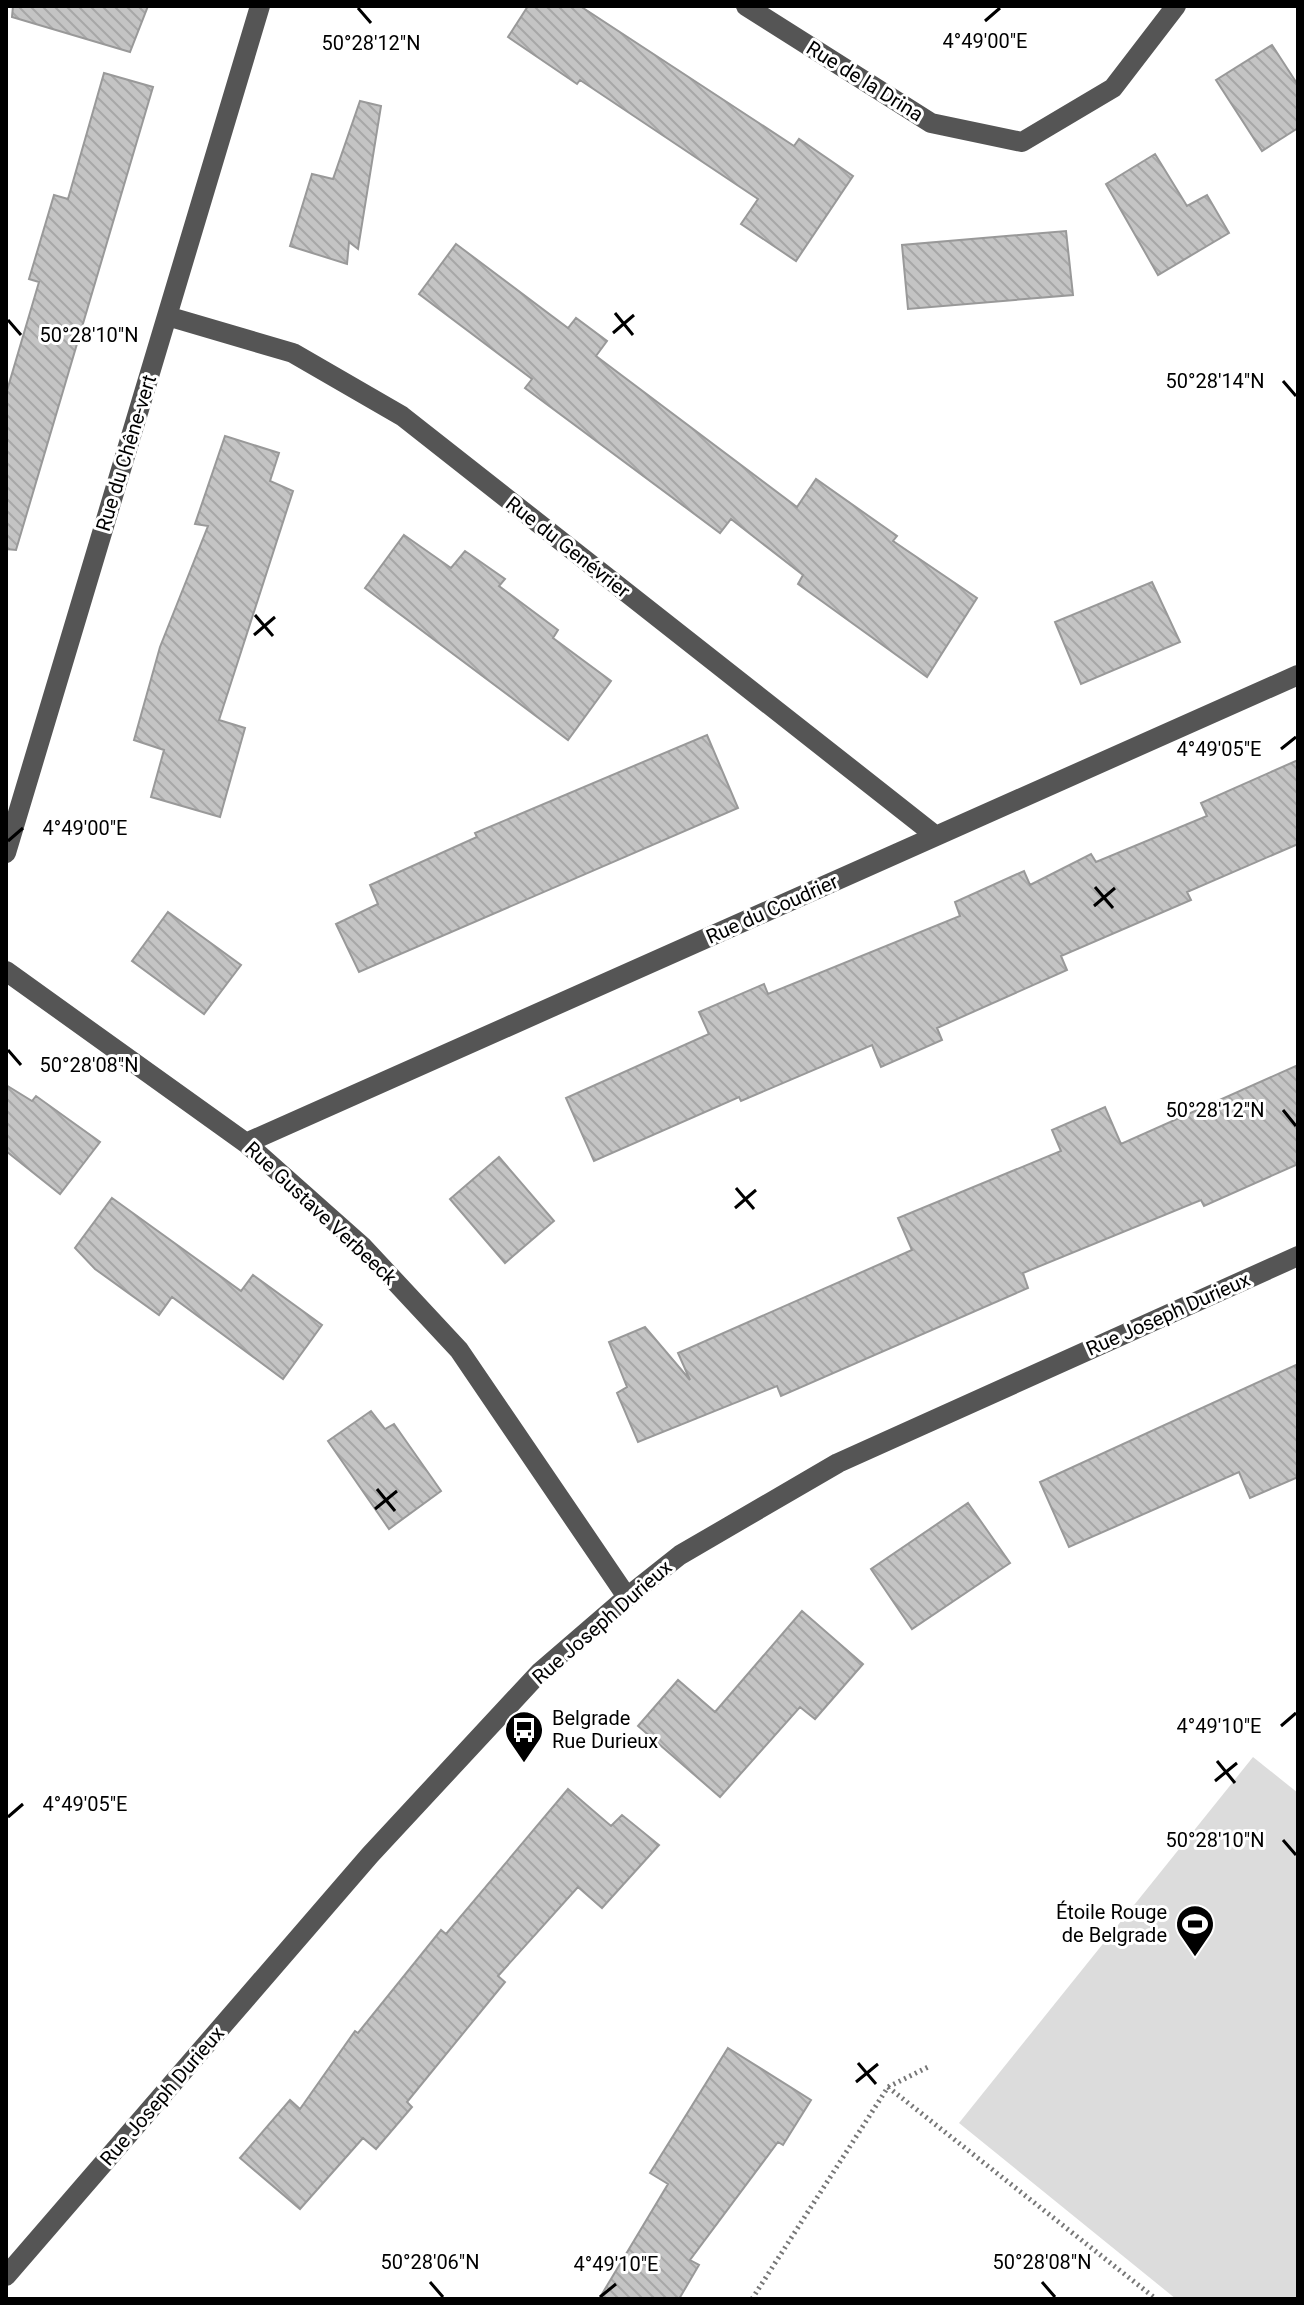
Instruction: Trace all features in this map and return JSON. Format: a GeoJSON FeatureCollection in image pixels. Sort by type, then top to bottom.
{"type":"FeatureCollection","features":[{"type":"Feature","properties":{"kind":"street","name":"Rue du Chêne-vert"},"geometry":{"type":"LineString","coordinates":[[6,853],[260,6]]}},
{"type":"Feature","properties":{"kind":"street","name":"Rue de la Drina"},"geometry":{"type":"LineString","coordinates":[[746,6],[931,123],[1022,142],[1113,88],[1176,6]]}},
{"type":"Feature","properties":{"kind":"street","name":"Rue du Genévrier"},"geometry":{"type":"LineString","coordinates":[[167,316],[293,353],[402,416],[936,836]]}},
{"type":"Feature","properties":{"kind":"street","name":"Rue du Coudrier"},"geometry":{"type":"LineString","coordinates":[[246,1143],[1298,675]]}},
{"type":"Feature","properties":{"kind":"street","name":"Rue Gustave Verbeeck"},"geometry":{"type":"LineString","coordinates":[[6,971],[246,1143],[363,1247],[459,1350],[627,1597]]}},
{"type":"Feature","properties":{"kind":"street","name":"Rue Joseph Durieux"},"geometry":{"type":"LineString","coordinates":[[6,2276],[370,1855],[540,1672],[680,1555],[838,1463],[1298,1256]]}},
{"type":"Feature","properties":{"kind":"path"},"geometry":{"type":"LineString","coordinates":[[752,2299],[888,2087],[930,2066]]}},
{"type":"Feature","properties":{"kind":"path"},"geometry":{"type":"LineString","coordinates":[[888,2087],[1156,2299]]}},
{"type":"Feature","properties":{"kind":"shaded area","name":"Étoile Rouge de Belgrade"},"geometry":{"type":"Polygon","coordinates":[[[1253,1757],[1298,1793],[1298,2299],[1176,2299],[959,2123],[1253,1757]]]}},
{"type":"Feature","properties":{"kind":"building"},"geometry":{"type":"Polygon","coordinates":[[[13,6],[148,6],[130,52],[12,17],[13,6]]]}},
{"type":"Feature","properties":{"kind":"building"},"geometry":{"type":"Polygon","coordinates":[[[528,6],[580,6],[794,146],[799,139],[853,176],[796,261],[741,224],[758,199],[580,80],[577,84],[508,37],[528,6]]]}},
{"type":"Feature","properties":{"kind":"building"},"geometry":{"type":"Polygon","coordinates":[[[1272,45],[1298,85],[1298,128],[1262,151],[1216,80],[1272,45]]]}},
{"type":"Feature","properties":{"kind":"building"},"geometry":{"type":"Polygon","coordinates":[[[104,73],[153,87],[16,550],[6,549],[6,394],[39,282],[29,279],[54,195],[68,199],[104,73]]]}},
{"type":"Feature","properties":{"kind":"building"},"geometry":{"type":"Polygon","coordinates":[[[360,101],[381,106],[358,249],[349,242],[347,264],[290,246],[312,174],[333,179],[360,101]]]}},
{"type":"Feature","properties":{"kind":"building"},"geometry":{"type":"Polygon","coordinates":[[[1155,154],[1187,206],[1207,195],[1229,233],[1158,275],[1106,184],[1155,154]]]}},
{"type":"Feature","properties":{"kind":"building"},"geometry":{"type":"Polygon","coordinates":[[[1066,231],[1073,295],[908,309],[902,245],[1066,231]]]}},
{"type":"Feature","properties":{"kind":"building"},"geometry":{"type":"Polygon","coordinates":[[[456,244],[568,328],[576,318],[607,341],[596,356],[797,507],[816,479],[897,536],[893,541],[977,598],[927,677],[798,584],[803,575],[731,519],[720,533],[525,388],[532,379],[419,294],[456,244]]]}},
{"type":"Feature","properties":{"kind":"building"},"geometry":{"type":"Polygon","coordinates":[[[225,436],[279,453],[270,481],[293,491],[219,720],[245,728],[220,817],[151,797],[164,750],[134,740],[160,647],[208,526],[195,524],[225,436]]]}},
{"type":"Feature","properties":{"kind":"building"},"geometry":{"type":"Polygon","coordinates":[[[404,535],[451,568],[465,551],[505,579],[499,586],[558,630],[553,638],[611,681],[568,740],[365,588],[404,535]]]}},
{"type":"Feature","properties":{"kind":"building"},"geometry":{"type":"Polygon","coordinates":[[[1152,582],[1180,642],[1081,684],[1055,622],[1152,582]]]}},
{"type":"Feature","properties":{"kind":"building"},"geometry":{"type":"Polygon","coordinates":[[[707,735],[738,808],[359,972],[336,924],[378,904],[370,885],[477,837],[475,833],[707,735]]]}},
{"type":"Feature","properties":{"kind":"building"},"geometry":{"type":"Polygon","coordinates":[[[1298,760],[1298,844],[1187,892],[1191,900],[1061,956],[1067,970],[937,1028],[942,1040],[881,1067],[872,1045],[741,1101],[739,1097],[594,1161],[566,1098],[709,1034],[699,1012],[764,984],[768,994],[960,916],[955,902],[1024,871],[1030,885],[1091,854],[1096,862],[1207,816],[1201,803],[1298,760]]]}},
{"type":"Feature","properties":{"kind":"building"},"geometry":{"type":"Polygon","coordinates":[[[168,912],[241,965],[204,1014],[132,961],[168,912]]]}},
{"type":"Feature","properties":{"kind":"building"},"geometry":{"type":"Polygon","coordinates":[[[1298,1065],[1298,1164],[1204,1206],[1201,1200],[1023,1273],[1028,1288],[781,1396],[777,1386],[638,1442],[617,1393],[627,1387],[609,1342],[645,1327],[690,1380],[678,1353],[912,1250],[898,1218],[1061,1151],[1052,1130],[1105,1107],[1121,1144],[1298,1065]]]}},
{"type":"Feature","properties":{"kind":"building"},"geometry":{"type":"Polygon","coordinates":[[[6,1085],[32,1101],[36,1096],[100,1142],[60,1194],[6,1151],[6,1085]]]}},
{"type":"Feature","properties":{"kind":"building"},"geometry":{"type":"Polygon","coordinates":[[[499,1157],[554,1221],[505,1263],[450,1199],[499,1157]]]}},
{"type":"Feature","properties":{"kind":"building"},"geometry":{"type":"Polygon","coordinates":[[[112,1198],[241,1291],[253,1275],[322,1325],[283,1379],[172,1297],[159,1315],[95,1269],[75,1248],[112,1198]]]}},
{"type":"Feature","properties":{"kind":"building"},"geometry":{"type":"Polygon","coordinates":[[[1298,1364],[1298,1477],[1250,1498],[1239,1472],[1069,1547],[1040,1482],[1298,1364]]]}},
{"type":"Feature","properties":{"kind":"building"},"geometry":{"type":"Polygon","coordinates":[[[371,1411],[385,1429],[394,1424],[441,1491],[389,1529],[328,1441],[371,1411]]]}},
{"type":"Feature","properties":{"kind":"building"},"geometry":{"type":"Polygon","coordinates":[[[968,1503],[1010,1563],[912,1629],[871,1569],[968,1503]]]}},
{"type":"Feature","properties":{"kind":"building"},"geometry":{"type":"Polygon","coordinates":[[[802,1611],[863,1664],[815,1719],[800,1707],[720,1797],[638,1726],[678,1680],[715,1712],[802,1611]]]}},
{"type":"Feature","properties":{"kind":"building"},"geometry":{"type":"Polygon","coordinates":[[[568,1789],[611,1826],[622,1815],[659,1845],[602,1908],[578,1887],[498,1976],[505,1982],[407,2102],[412,2107],[376,2149],[363,2138],[300,2209],[240,2158],[290,2100],[300,2109],[355,2031],[358,2033],[441,1930],[446,1934],[568,1789]]]}},
{"type":"Feature","properties":{"kind":"building"},"geometry":{"type":"Polygon","coordinates":[[[728,2048],[811,2100],[783,2145],[778,2142],[690,2260],[699,2265],[679,2299],[599,2299],[668,2184],[650,2173],[728,2048]]]}},
{"type":"Feature","properties":{"kind":"place","name":"Belgrade Rue Durieux"},"geometry":{"type":"Point","coordinates":[524,1764]}},
{"type":"Feature","properties":{"kind":"place","name":"Étoile Rouge de Belgrade"},"geometry":{"type":"Point","coordinates":[1195,1958]}}]}
